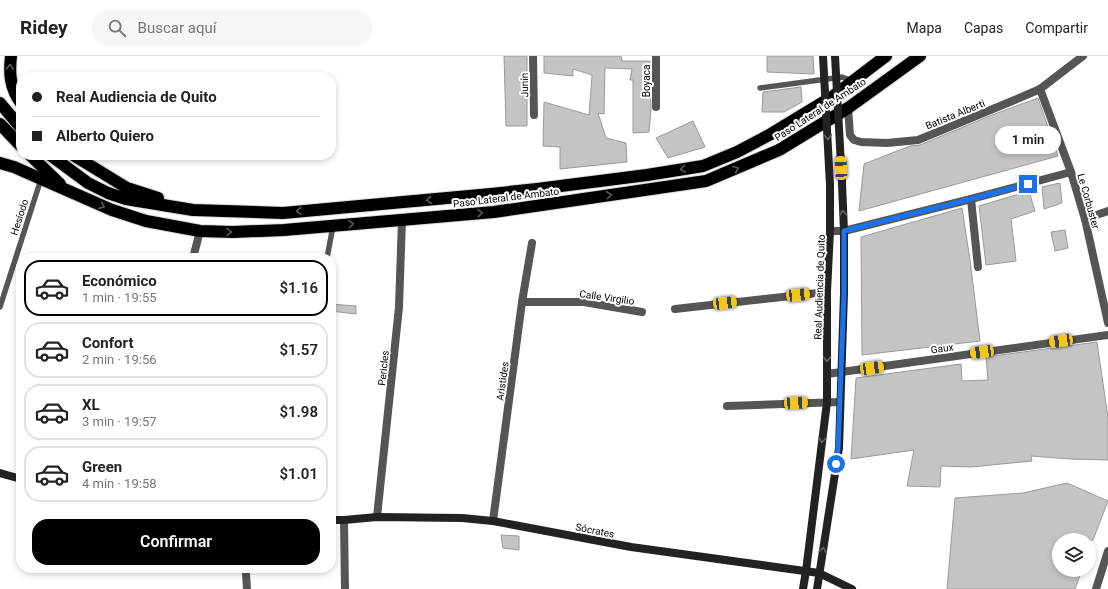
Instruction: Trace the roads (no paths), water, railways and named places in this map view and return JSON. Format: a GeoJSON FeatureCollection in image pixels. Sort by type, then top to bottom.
{"type":"FeatureCollection","features":[{"type":"Feature","properties":{"kind":"highway"},"geometry":{"type":"LineString","coordinates":[[11,56],[10,71],[14,94],[16,97]]}},
{"type":"Feature","properties":{"kind":"highway","name":"Paso Lateral de Ambato"},"geometry":{"type":"LineString","coordinates":[[193,210],[283,213],[491,194],[647,175],[703,166],[737,152],[771,134],[832,97],[886,56]]}},
{"type":"Feature","properties":{"kind":"highway","name":"Paso Lateral de Ambato"},"geometry":{"type":"LineString","coordinates":[[0,163],[14,167],[112,210],[146,221],[200,231],[233,232],[284,230],[494,212],[706,181],[778,150],[848,108],[920,56]]}},
{"type":"Feature","properties":{"kind":"highway"},"geometry":{"type":"LineString","coordinates":[[0,103],[16,122]]}},
{"type":"Feature","properties":{"kind":"highway"},"geometry":{"type":"LineString","coordinates":[[0,124],[16,141]]}},
{"type":"Feature","properties":{"kind":"highway"},"geometry":{"type":"LineString","coordinates":[[35,160],[66,190]]}},
{"type":"Feature","properties":{"kind":"highway"},"geometry":{"type":"LineString","coordinates":[[57,160],[88,183],[108,193],[126,199],[193,210]]}},
{"type":"Feature","properties":{"kind":"highway"},"geometry":{"type":"LineString","coordinates":[[81,160],[127,188],[193,210]]}},
{"type":"Feature","properties":{"kind":"main road","name":"Real Audiencia de Quito"},"geometry":{"type":"LineString","coordinates":[[803,589],[826,402],[830,185],[823,56]]}},
{"type":"Feature","properties":{"kind":"main road"},"geometry":{"type":"LineString","coordinates":[[817,589],[838,448],[844,293],[844,231],[835,56]]}},
{"type":"Feature","properties":{"kind":"main road"},"geometry":{"type":"LineString","coordinates":[[0,473],[16,478]]}},
{"type":"Feature","properties":{"kind":"main road","name":"Sócrates"},"geometry":{"type":"LineString","coordinates":[[336,520],[376,517],[462,518],[494,521],[631,547],[819,573],[852,589]]}},
{"type":"Feature","properties":{"kind":"street","name":"Junín"},"geometry":{"type":"LineString","coordinates":[[533,56],[534,114]]}},
{"type":"Feature","properties":{"kind":"street","name":"Boyaca"},"geometry":{"type":"LineString","coordinates":[[656,56],[656,107]]}},
{"type":"Feature","properties":{"kind":"street","name":"Batista Alberti"},"geometry":{"type":"LineString","coordinates":[[848,108],[850,135],[854,140],[861,142],[888,143],[918,140],[1040,88],[1083,56]]}},
{"type":"Feature","properties":{"kind":"street","name":"Le Corbuster"},"geometry":{"type":"LineString","coordinates":[[1040,88],[1071,172],[1085,219],[1108,323]]}},
{"type":"Feature","properties":{"kind":"street"},"geometry":{"type":"LineString","coordinates":[[830,231],[844,231],[1071,172]]}},
{"type":"Feature","properties":{"kind":"street"},"geometry":{"type":"LineString","coordinates":[[971,199],[978,267]]}},
{"type":"Feature","properties":{"kind":"street"},"geometry":{"type":"LineString","coordinates":[[1085,219],[1108,211]]}},
{"type":"Feature","properties":{"kind":"street","name":"Pericles"},"geometry":{"type":"LineString","coordinates":[[376,517],[399,307],[402,220]]}},
{"type":"Feature","properties":{"kind":"street"},"geometry":{"type":"LineString","coordinates":[[193,253],[200,231]]}},
{"type":"Feature","properties":{"kind":"street","name":"Aristides"},"geometry":{"type":"LineString","coordinates":[[494,521],[522,302],[532,243]]}},
{"type":"Feature","properties":{"kind":"street"},"geometry":{"type":"LineString","coordinates":[[675,309],[827,292]]}},
{"type":"Feature","properties":{"kind":"street","name":"Calle Virgilio"},"geometry":{"type":"LineString","coordinates":[[522,302],[584,302],[642,312]]}},
{"type":"Feature","properties":{"kind":"street","name":"Gaux"},"geometry":{"type":"LineString","coordinates":[[827,374],[1108,334]]}},
{"type":"Feature","properties":{"kind":"street"},"geometry":{"type":"LineString","coordinates":[[728,406],[840,402]]}},
{"type":"Feature","properties":{"kind":"street"},"geometry":{"type":"LineString","coordinates":[[344,520],[345,589]]}},
{"type":"Feature","properties":{"kind":"street"},"geometry":{"type":"LineString","coordinates":[[1096,589],[1108,551]]}},
{"type":"Feature","properties":{"kind":"street"},"geometry":{"type":"LineString","coordinates":[[246,574],[247,589]]}},
{"type":"Feature","properties":{"kind":"lane"},"geometry":{"type":"LineString","coordinates":[[760,88],[842,77],[853,81]]}},
{"type":"Feature","properties":{"kind":"lane","name":"Hesíodo"},"geometry":{"type":"LineString","coordinates":[[17,253],[40,179]]}},
{"type":"Feature","properties":{"kind":"lane"},"geometry":{"type":"LineString","coordinates":[[328,253],[333,226]]}},
{"type":"Feature","properties":{"kind":"lane","name":"Hesíodo"},"geometry":{"type":"LineString","coordinates":[[0,307],[16,256]]}}]}
